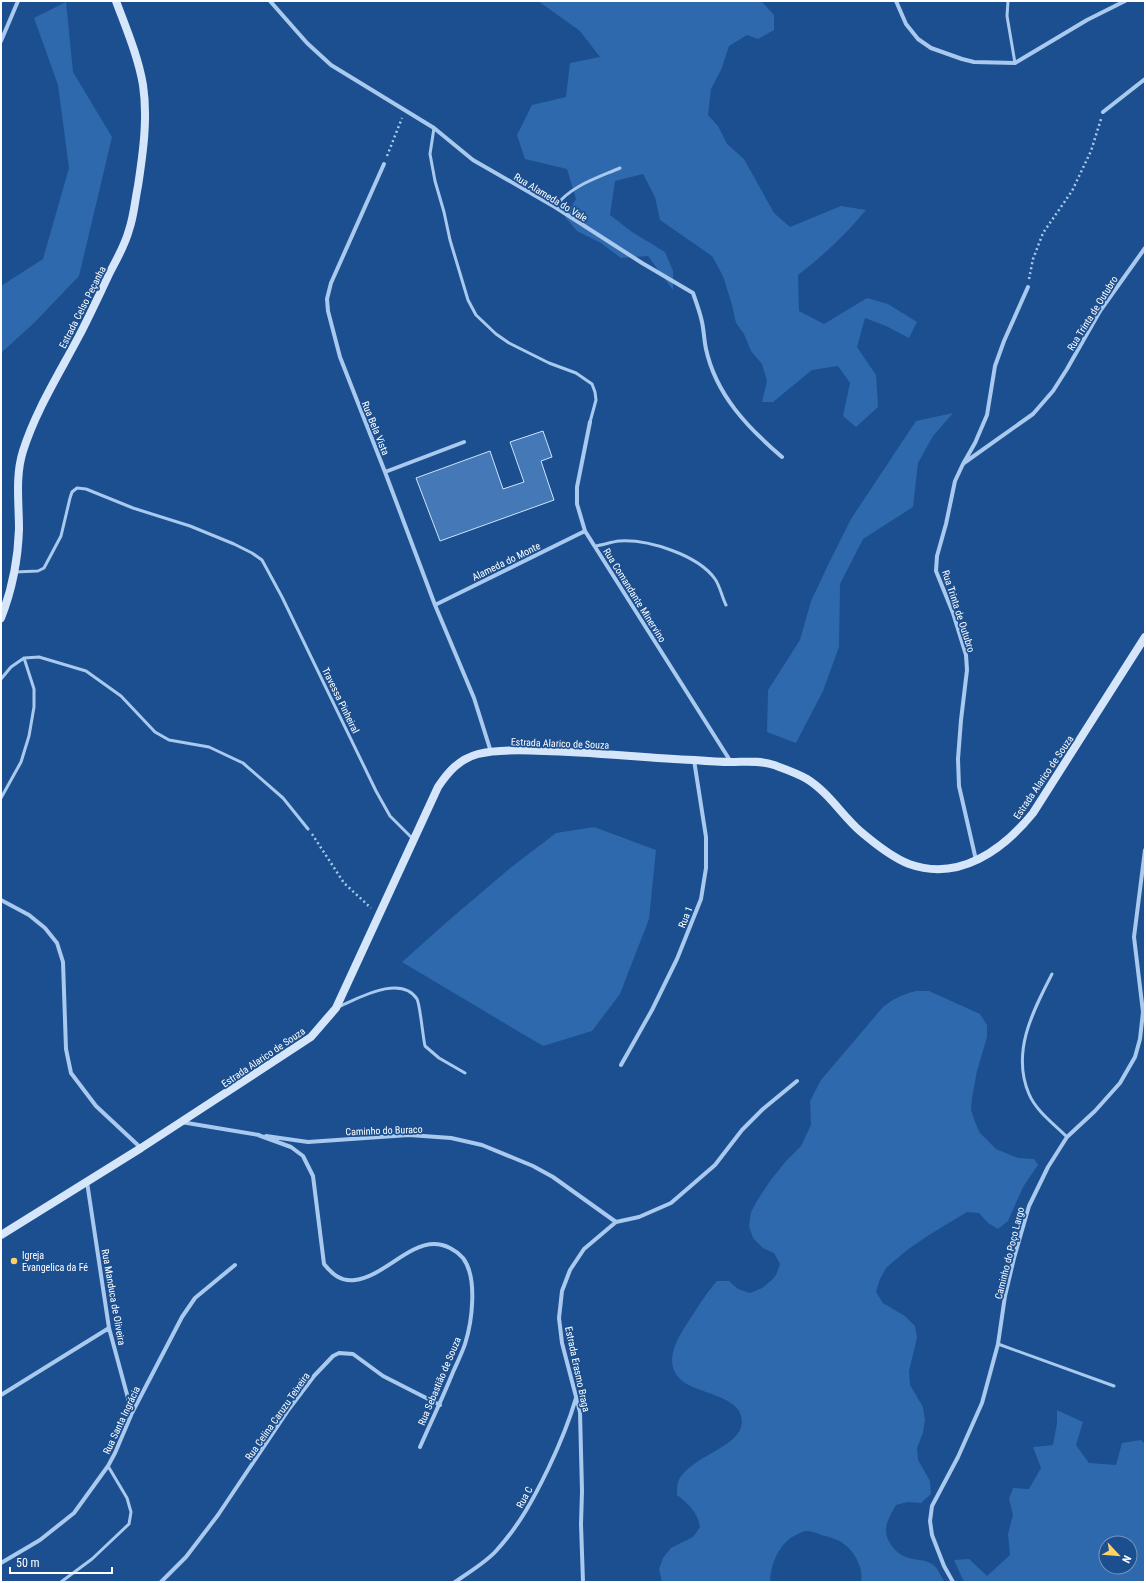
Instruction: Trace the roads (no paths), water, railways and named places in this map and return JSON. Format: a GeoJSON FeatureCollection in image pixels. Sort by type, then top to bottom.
{"type":"FeatureCollection","features":[{"type":"Feature","properties":{"kind":"main road","name":"Estrada Celso Peçanha"},"geometry":{"type":"LineString","coordinates":[[1,618],[14,572],[18,540],[19,470],[23,452],[44,402],[80,334],[122,248],[133,216],[142,159],[144,99],[140,72],[116,1]]}},
{"type":"Feature","properties":{"kind":"main road","name":"Estrada Alarico de Souza"},"geometry":{"type":"LineString","coordinates":[[1,1235],[141,1148],[311,1037],[336,1008],[446,774],[460,761],[478,754],[529,750],[731,762],[748,761],[771,764],[808,780],[822,791],[859,830],[883,850],[909,864],[933,869],[957,868],[1000,847],[1017,832],[1033,813],[1145,637]]}},
{"type":"Feature","properties":{"kind":"street"},"geometry":{"type":"LineString","coordinates":[[1,41],[18,1]]}},
{"type":"Feature","properties":{"kind":"street","name":"Rua Alameda do Vale"},"geometry":{"type":"LineString","coordinates":[[270,1],[307,43],[331,65],[434,128],[473,160],[555,207],[642,263],[693,293],[702,320],[706,350],[719,385],[737,413],[758,436],[782,457]]}},
{"type":"Feature","properties":{"kind":"street"},"geometry":{"type":"LineString","coordinates":[[896,1],[910,29],[918,39],[931,48],[950,56],[974,62],[1015,63],[1087,20],[1125,1]]}},
{"type":"Feature","properties":{"kind":"street"},"geometry":{"type":"LineString","coordinates":[[1103,112],[1144,81]]}},
{"type":"Feature","properties":{"kind":"street","name":"Rua Bela Vista"},"geometry":{"type":"LineString","coordinates":[[384,164],[331,283],[327,299],[330,325],[340,357],[435,605],[474,698],[491,752]]}},
{"type":"Feature","properties":{"kind":"street","name":"Rua Trinta de Outubro"},"geometry":{"type":"LineString","coordinates":[[963,464],[1032,414],[1053,391],[1100,310],[1145,248]]}},
{"type":"Feature","properties":{"kind":"street","name":"Rua Trinta de Outubro"},"geometry":{"type":"LineString","coordinates":[[976,860],[959,786],[958,759],[960,720],[967,670],[966,655],[936,571],[937,556],[946,524],[955,481],[963,464],[976,443],[987,416],[995,366],[1004,341],[1028,287]]}},
{"type":"Feature","properties":{"kind":"street","name":"Rua Comandante Minervino"},"geometry":{"type":"LineString","coordinates":[[590,422],[577,487],[577,504],[585,531],[731,762]]}},
{"type":"Feature","properties":{"kind":"street"},"geometry":{"type":"LineString","coordinates":[[385,472],[464,442]]}},
{"type":"Feature","properties":{"kind":"street","name":"Alameda do Monte"},"geometry":{"type":"LineString","coordinates":[[435,605],[585,531]]}},
{"type":"Feature","properties":{"kind":"street","name":"Rua 1"},"geometry":{"type":"LineString","coordinates":[[621,1065],[652,1010],[677,959],[701,899],[706,868],[706,837],[694,760]]}},
{"type":"Feature","properties":{"kind":"street","name":"Caminho do Poço Largo"},"geometry":{"type":"LineString","coordinates":[[953,1582],[944,1566],[932,1535],[930,1521],[932,1506],[958,1457],[982,1403],[998,1344],[1005,1296],[1029,1206],[1048,1167],[1067,1137],[1095,1111],[1120,1083],[1135,1057],[1140,1039],[1143,1012],[1134,937],[1139,887],[1145,850]]}},
{"type":"Feature","properties":{"kind":"street"},"geometry":{"type":"LineString","coordinates":[[1,900],[29,915],[45,928],[57,943],[63,962],[66,1049],[71,1073],[96,1106],[141,1148]]}},
{"type":"Feature","properties":{"kind":"street","name":"Estrada Erasmo Braga"},"geometry":{"type":"LineString","coordinates":[[583,1582],[580,1524],[582,1491],[580,1412],[562,1343],[559,1318],[562,1291],[570,1270],[584,1249],[616,1222],[639,1217],[672,1203],[715,1165],[742,1130],[763,1108],[797,1081]]}},
{"type":"Feature","properties":{"kind":"street","name":"Caminho do Buraco"},"geometry":{"type":"LineString","coordinates":[[181,1122],[308,1142],[409,1135],[451,1138],[482,1145],[533,1166],[554,1177],[616,1222]]}},
{"type":"Feature","properties":{"kind":"street","name":"Rua Sebastião de Souza"},"geometry":{"type":"LineString","coordinates":[[258,1135],[290,1147],[303,1156],[313,1176],[324,1264],[336,1276],[353,1281],[366,1278],[422,1246],[434,1244],[444,1245],[458,1253],[465,1262],[469,1270],[472,1289],[472,1310],[465,1344],[440,1405],[420,1447]]}},
{"type":"Feature","properties":{"kind":"street","name":"Rua Manduca de Oliveira"},"geometry":{"type":"LineString","coordinates":[[87,1182],[109,1328],[132,1413]]}},
{"type":"Feature","properties":{"kind":"street","name":"Rua Santa Ingrácia"},"geometry":{"type":"LineString","coordinates":[[1,1563],[40,1540],[74,1513],[108,1466],[132,1413],[182,1317],[195,1298],[236,1265]]}},
{"type":"Feature","properties":{"kind":"street"},"geometry":{"type":"LineString","coordinates":[[1,1395],[109,1328]]}},
{"type":"Feature","properties":{"kind":"street","name":"Rua Celina Caruzu Teixeira"},"geometry":{"type":"LineString","coordinates":[[161,1582],[186,1557],[218,1515],[289,1409],[314,1376],[333,1356],[340,1353],[353,1354],[383,1376],[440,1405]]}},
{"type":"Feature","properties":{"kind":"street","name":"Rua C"},"geometry":{"type":"LineString","coordinates":[[455,1582],[495,1552],[515,1528],[532,1501],[551,1462],[565,1431],[576,1397]]}},
{"type":"Feature","properties":{"kind":"lane"},"geometry":{"type":"LineString","coordinates":[[1008,1],[1007,16],[1015,63]]}},
{"type":"Feature","properties":{"kind":"lane"},"geometry":{"type":"LineString","coordinates":[[434,128],[430,154],[435,181],[450,240],[468,300],[476,315],[496,334],[509,343],[549,363],[576,373],[592,384],[596,400],[590,422]]}},
{"type":"Feature","properties":{"kind":"lane"},"geometry":{"type":"LineString","coordinates":[[555,207],[566,194],[594,179],[620,168]]}},
{"type":"Feature","properties":{"kind":"lane","name":"Travessa Pinheiral"},"geometry":{"type":"LineString","coordinates":[[14,572],[38,571],[44,568],[61,536],[70,498],[72,492],[77,488],[86,489],[133,508],[190,526],[252,553],[262,560],[282,597],[376,791],[390,816],[414,840]]}},
{"type":"Feature","properties":{"kind":"lane"},"geometry":{"type":"LineString","coordinates":[[595,546],[619,541],[644,543],[690,559],[706,569],[715,580],[726,605]]}},
{"type":"Feature","properties":{"kind":"lane"},"geometry":{"type":"LineString","coordinates":[[1,679],[11,667],[24,658],[39,657],[86,671],[121,696],[155,732],[169,740],[209,747],[243,763],[283,798],[308,829]]}},
{"type":"Feature","properties":{"kind":"lane"},"geometry":{"type":"LineString","coordinates":[[1,798],[21,762],[29,736],[34,707],[34,689],[24,658]]}},
{"type":"Feature","properties":{"kind":"lane"},"geometry":{"type":"LineString","coordinates":[[1052,974],[1034,1011],[1024,1040],[1022,1066],[1029,1094],[1042,1113],[1067,1137]]}},
{"type":"Feature","properties":{"kind":"lane"},"geometry":{"type":"LineString","coordinates":[[336,1008],[384,988],[397,988],[408,991],[418,1000],[425,1046],[439,1058],[465,1073]]}},
{"type":"Feature","properties":{"kind":"lane"},"geometry":{"type":"LineString","coordinates":[[998,1344],[1114,1386]]}},
{"type":"Feature","properties":{"kind":"lane"},"geometry":{"type":"LineString","coordinates":[[61,1582],[92,1559],[129,1524],[131,1512],[127,1498],[108,1466]]}},
{"type":"Feature","properties":{"kind":"place","name":"Igreja Evangelica da Fé"},"geometry":{"type":"Point","coordinates":[14,1261]}}]}
